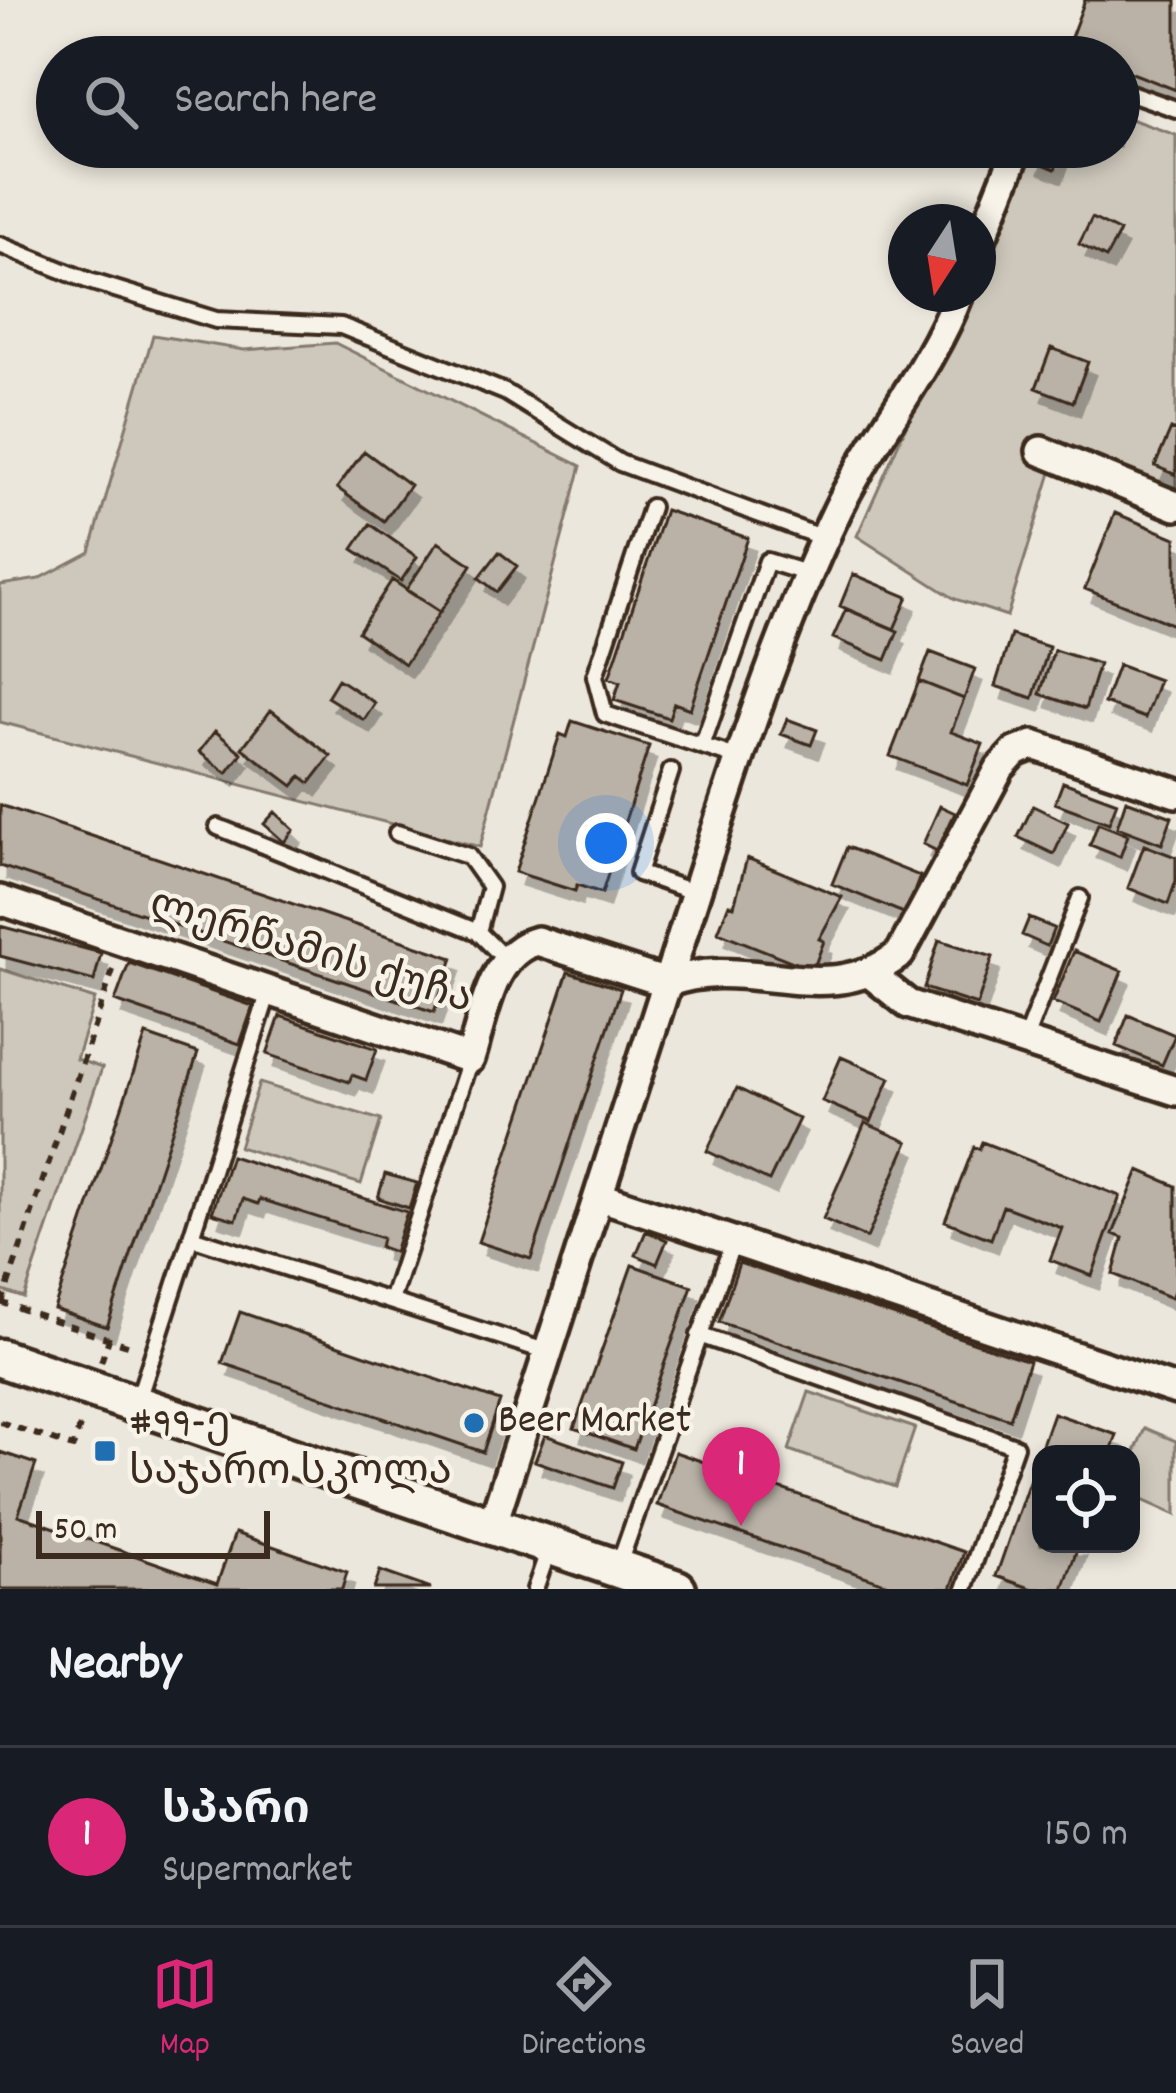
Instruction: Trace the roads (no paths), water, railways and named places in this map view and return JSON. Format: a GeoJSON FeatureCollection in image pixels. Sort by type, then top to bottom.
{"type":"FeatureCollection","features":[{"type":"Feature","properties":{"kind":"main road"},"geometry":{"type":"LineString","coordinates":[[0,1358],[550,1546],[623,1577],[677,1589]]}},
{"type":"Feature","properties":{"kind":"street"},"geometry":{"type":"LineString","coordinates":[[995,204],[1010,168]]}},
{"type":"Feature","properties":{"kind":"street"},"geometry":{"type":"LineString","coordinates":[[492,1526],[696,893],[809,574],[949,312]]}},
{"type":"Feature","properties":{"kind":"street"},"geometry":{"type":"LineString","coordinates":[[1041,451],[1176,506]]}},
{"type":"Feature","properties":{"kind":"street"},"geometry":{"type":"LineString","coordinates":[[667,982],[694,974],[840,982],[872,976],[900,954],[1000,768],[1015,752],[1033,745],[1176,793]]}},
{"type":"Feature","properties":{"kind":"street","name":"ლერწამის ქუჩა"},"geometry":{"type":"LineString","coordinates":[[0,900],[470,1059],[504,958],[517,946],[537,941],[667,982]]}},
{"type":"Feature","properties":{"kind":"street"},"geometry":{"type":"LineString","coordinates":[[872,976],[908,1004],[1176,1091]]}},
{"type":"Feature","properties":{"kind":"street"},"geometry":{"type":"LineString","coordinates":[[601,1197],[1176,1390]]}},
{"type":"Feature","properties":{"kind":"lane"},"geometry":{"type":"LineString","coordinates":[[1140,96],[1176,109]]}},
{"type":"Feature","properties":{"kind":"lane"},"geometry":{"type":"LineString","coordinates":[[0,245],[89,281],[216,320],[340,326],[505,392],[620,463],[826,539]]}},
{"type":"Feature","properties":{"kind":"lane"},"geometry":{"type":"LineString","coordinates":[[651,507],[595,676],[605,714],[742,760]]}},
{"type":"Feature","properties":{"kind":"lane"},"geometry":{"type":"LineString","coordinates":[[702,746],[767,561],[809,574]]}},
{"type":"Feature","properties":{"kind":"lane"},"geometry":{"type":"LineString","coordinates":[[671,771],[638,873],[696,893]]}},
{"type":"Feature","properties":{"kind":"lane"},"geometry":{"type":"LineString","coordinates":[[218,827],[478,932],[504,958]]}},
{"type":"Feature","properties":{"kind":"lane"},"geometry":{"type":"LineString","coordinates":[[397,833],[468,856],[490,887],[478,932]]}},
{"type":"Feature","properties":{"kind":"lane"},"geometry":{"type":"LineString","coordinates":[[1024,1042],[1080,898]]}},
{"type":"Feature","properties":{"kind":"lane"},"geometry":{"type":"LineString","coordinates":[[137,1405],[270,990]]}},
{"type":"Feature","properties":{"kind":"lane"},"geometry":{"type":"LineString","coordinates":[[392,1301],[470,1059]]}},
{"type":"Feature","properties":{"kind":"lane"},"geometry":{"type":"LineString","coordinates":[[190,1237],[551,1353]]}},
{"type":"Feature","properties":{"kind":"lane"},"geometry":{"type":"LineString","coordinates":[[623,1577],[733,1242]]}},
{"type":"Feature","properties":{"kind":"lane"},"geometry":{"type":"LineString","coordinates":[[699,1335],[1015,1446],[965,1589]]}},
{"type":"Feature","properties":{"kind":"lane"},"geometry":{"type":"LineString","coordinates":[[535,1589],[550,1546]]}},
{"type":"Feature","properties":{"kind":"place","name":"Beer Market"},"geometry":{"type":"Point","coordinates":[474,1423]}},
{"type":"Feature","properties":{"kind":"place","name":"#99-ე საჯარო სკოლა"},"geometry":{"type":"Point","coordinates":[105,1451]}},
{"type":"Feature","properties":{"kind":"place","name":"სპარი"},"geometry":{"type":"Point","coordinates":[741,1526]}}]}
